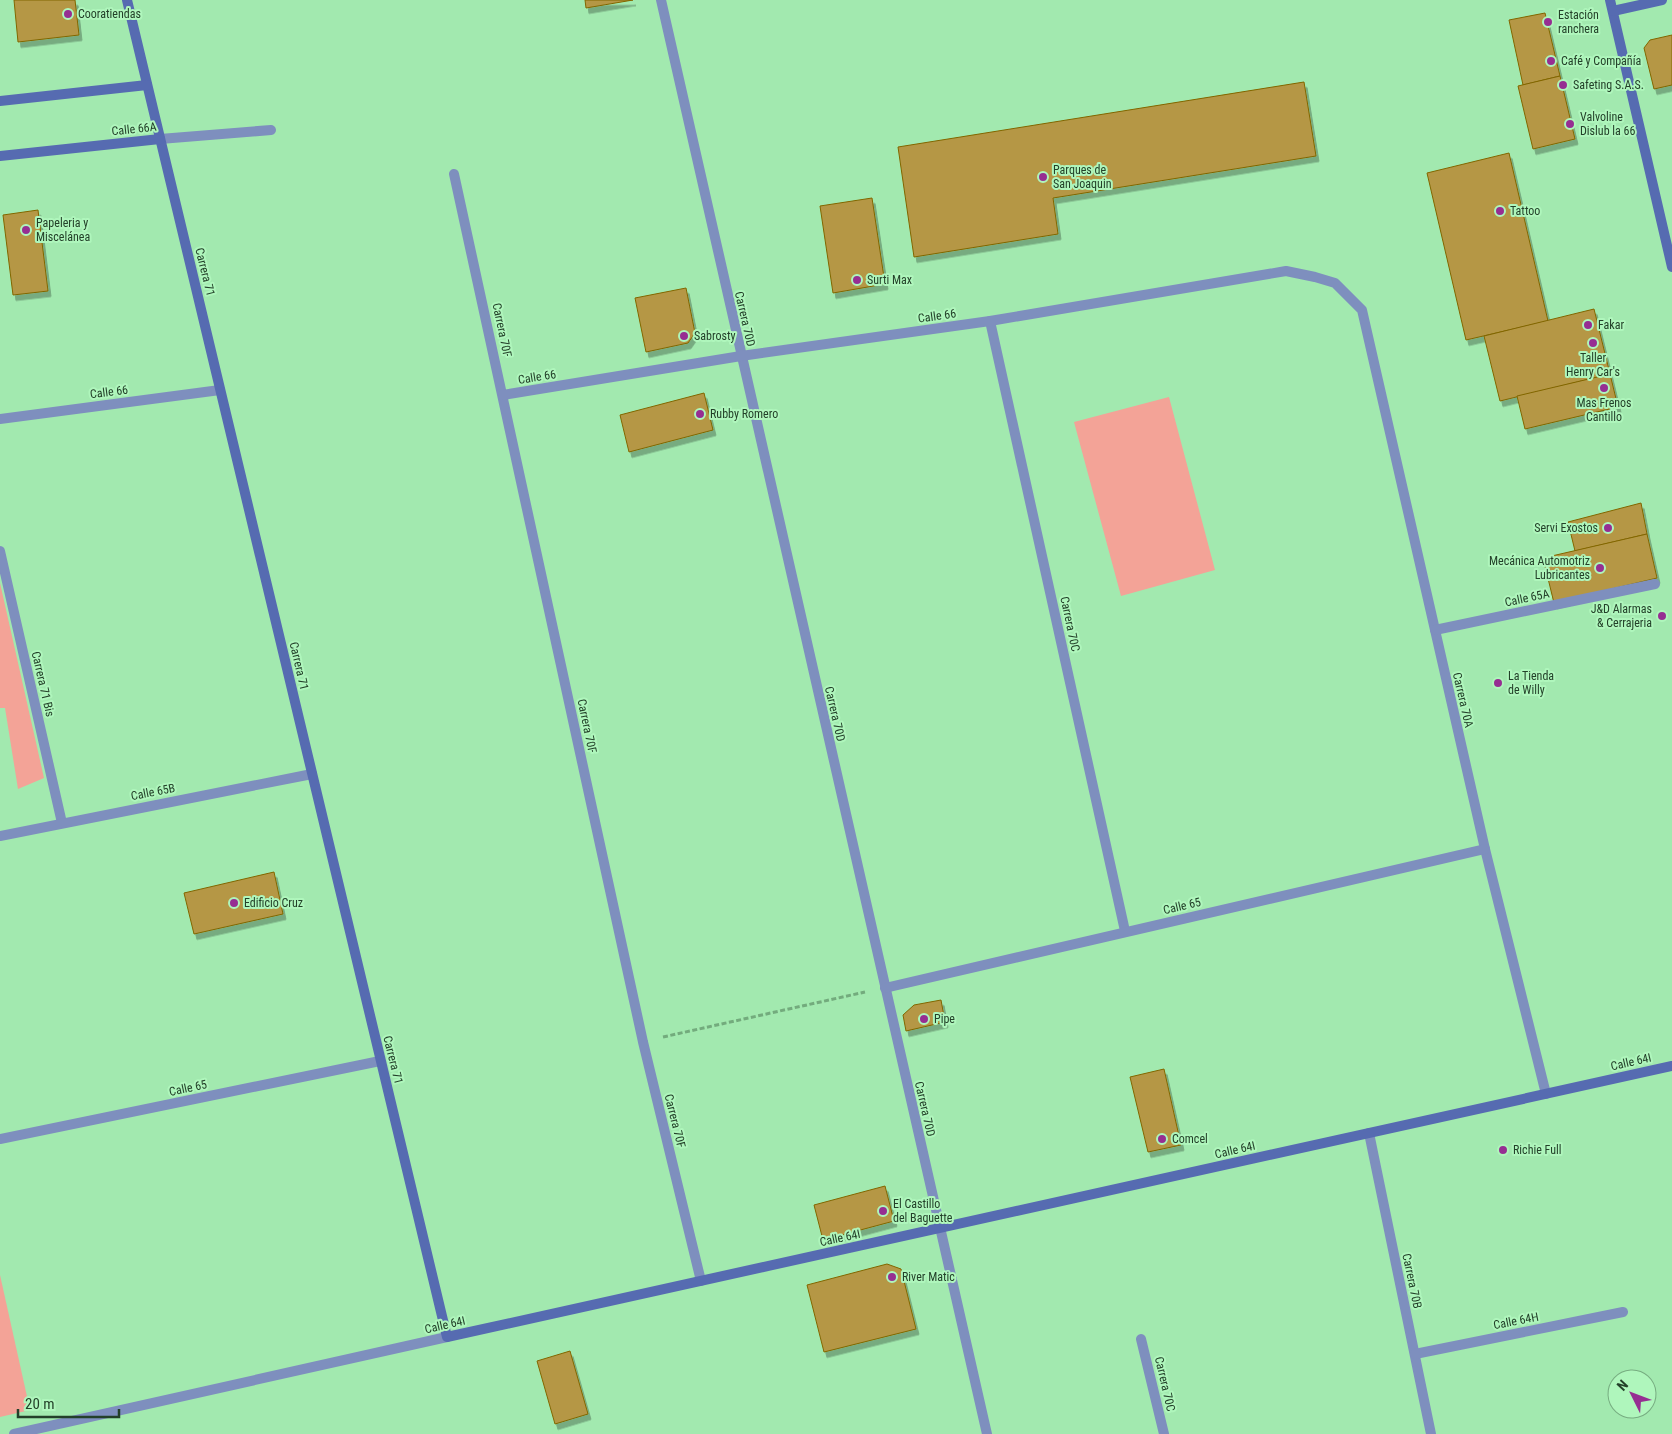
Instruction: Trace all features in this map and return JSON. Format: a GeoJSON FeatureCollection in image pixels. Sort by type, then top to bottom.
{"type":"FeatureCollection","features":[{"type":"Feature","properties":{"kind":"street","name":"Carrera 71"},"geometry":{"type":"LineString","coordinates":[[127,0],[447,1338]]}},
{"type":"Feature","properties":{"kind":"street","name":"Carrera 70D"},"geometry":{"type":"LineString","coordinates":[[660,0],[986,1434]]}},
{"type":"Feature","properties":{"kind":"street"},"geometry":{"type":"LineString","coordinates":[[1610,0],[1672,267]]}},
{"type":"Feature","properties":{"kind":"street"},"geometry":{"type":"LineString","coordinates":[[1613,11],[1662,0]]}},
{"type":"Feature","properties":{"kind":"street"},"geometry":{"type":"LineString","coordinates":[[0,101],[147,85]]}},
{"type":"Feature","properties":{"kind":"street","name":"Calle 66A"},"geometry":{"type":"LineString","coordinates":[[0,156],[160,139],[271,130]]}},
{"type":"Feature","properties":{"kind":"street","name":"Carrera 70F"},"geometry":{"type":"LineString","coordinates":[[454,174],[643,1042],[701,1281]]}},
{"type":"Feature","properties":{"kind":"street","name":"Calle 66"},"geometry":{"type":"LineString","coordinates":[[503,395],[741,356],[990,321],[1286,271],[1315,276],[1335,283],[1362,310]]}},
{"type":"Feature","properties":{"kind":"street","name":"Carrera 70A"},"geometry":{"type":"LineString","coordinates":[[1362,310],[1485,849],[1546,1094]]}},
{"type":"Feature","properties":{"kind":"street","name":"Carrera 70C"},"geometry":{"type":"LineString","coordinates":[[990,321],[1125,932]]}},
{"type":"Feature","properties":{"kind":"street","name":"Calle 66"},"geometry":{"type":"LineString","coordinates":[[0,419],[220,390]]}},
{"type":"Feature","properties":{"kind":"street","name":"Carrera 71 Bis"},"geometry":{"type":"LineString","coordinates":[[0,551],[62,823]]}},
{"type":"Feature","properties":{"kind":"street","name":"Calle 65A"},"geometry":{"type":"LineString","coordinates":[[1435,630],[1655,584]]}},
{"type":"Feature","properties":{"kind":"street","name":"Calle 65B"},"geometry":{"type":"LineString","coordinates":[[0,836],[312,774]]}},
{"type":"Feature","properties":{"kind":"street","name":"Calle 65"},"geometry":{"type":"LineString","coordinates":[[885,988],[1485,849]]}},
{"type":"Feature","properties":{"kind":"street","name":"Calle 65"},"geometry":{"type":"LineString","coordinates":[[0,1139],[380,1061]]}},
{"type":"Feature","properties":{"kind":"street","name":"Calle 64I"},"geometry":{"type":"LineString","coordinates":[[14,1434],[1672,1066]]}},
{"type":"Feature","properties":{"kind":"street","name":"Carrera 70B"},"geometry":{"type":"LineString","coordinates":[[1369,1133],[1431,1434]]}},
{"type":"Feature","properties":{"kind":"street","name":"Calle 64H"},"geometry":{"type":"LineString","coordinates":[[1415,1354],[1623,1312]]}},
{"type":"Feature","properties":{"kind":"street","name":"Carrera 70C"},"geometry":{"type":"LineString","coordinates":[[1142,1339],[1164,1434]]}},
{"type":"Feature","properties":{"kind":"path"},"geometry":{"type":"LineString","coordinates":[[643,1042],[885,988]]}},
{"type":"Feature","properties":{"kind":"shaded area"},"geometry":{"type":"Polygon","coordinates":[[[1169,397],[1215,570],[1121,596],[1074,422],[1169,397]]]}},
{"type":"Feature","properties":{"kind":"shaded area"},"geometry":{"type":"Polygon","coordinates":[[[0,583],[44,778],[18,789],[5,708],[0,708],[0,583]]]}},
{"type":"Feature","properties":{"kind":"shaded area"},"geometry":{"type":"Polygon","coordinates":[[[0,1275],[30,1410],[0,1417],[0,1275]]]}},
{"type":"Feature","properties":{"kind":"building"},"geometry":{"type":"Polygon","coordinates":[[[14,0],[75,0],[79,35],[18,42],[14,0]]]}},
{"type":"Feature","properties":{"kind":"building"},"geometry":{"type":"Polygon","coordinates":[[[585,0],[633,0],[586,8],[585,0]]]}},
{"type":"Feature","properties":{"kind":"building"},"geometry":{"type":"Polygon","coordinates":[[[1545,13],[1560,76],[1523,85],[1509,20],[1545,13]]]}},
{"type":"Feature","properties":{"kind":"building"},"geometry":{"type":"Polygon","coordinates":[[[1672,35],[1672,85],[1654,89],[1644,48],[1650,40],[1672,35]]]}},
{"type":"Feature","properties":{"kind":"building"},"geometry":{"type":"Polygon","coordinates":[[[1560,76],[1575,139],[1533,149],[1518,86],[1560,76]]]}},
{"type":"Feature","properties":{"kind":"building","name":"Parques de San Joaquin"},"geometry":{"type":"Polygon","coordinates":[[[1304,82],[1316,156],[1053,198],[1058,234],[914,257],[898,147],[1304,82]]]}},
{"type":"Feature","properties":{"kind":"building"},"geometry":{"type":"Polygon","coordinates":[[[1509,153],[1548,321],[1466,340],[1427,173],[1509,153]]]}},
{"type":"Feature","properties":{"kind":"building"},"geometry":{"type":"Polygon","coordinates":[[[872,198],[885,284],[833,293],[820,206],[872,198]]]}},
{"type":"Feature","properties":{"kind":"building"},"geometry":{"type":"Polygon","coordinates":[[[38,210],[48,291],[13,295],[3,215],[38,210]]]}},
{"type":"Feature","properties":{"kind":"building"},"geometry":{"type":"Polygon","coordinates":[[[686,288],[695,333],[688,343],[646,352],[635,298],[686,288]]]}},
{"type":"Feature","properties":{"kind":"building"},"geometry":{"type":"Polygon","coordinates":[[[1594,309],[1610,374],[1500,401],[1484,336],[1594,309]]]}},
{"type":"Feature","properties":{"kind":"building"},"geometry":{"type":"Polygon","coordinates":[[[1610,374],[1618,407],[1525,429],[1517,396],[1610,374]]]}},
{"type":"Feature","properties":{"kind":"building"},"geometry":{"type":"Polygon","coordinates":[[[704,393],[713,430],[629,452],[620,415],[704,393]]]}},
{"type":"Feature","properties":{"kind":"building","name":"Servi Exostos"},"geometry":{"type":"Polygon","coordinates":[[[1641,503],[1647,534],[1575,551],[1568,522],[1641,503]]]}},
{"type":"Feature","properties":{"kind":"building","name":"Mecánica Automotriz Lubricantes"},"geometry":{"type":"Polygon","coordinates":[[[1647,534],[1657,578],[1554,603],[1543,558],[1647,534]]]}},
{"type":"Feature","properties":{"kind":"building","name":"Edificio Cruz"},"geometry":{"type":"Polygon","coordinates":[[[274,872],[283,914],[194,934],[184,893],[274,872]]]}},
{"type":"Feature","properties":{"kind":"building","name":"Pipe"},"geometry":{"type":"Polygon","coordinates":[[[941,1000],[945,1022],[906,1031],[903,1015],[914,1005],[941,1000]]]}},
{"type":"Feature","properties":{"kind":"building"},"geometry":{"type":"Polygon","coordinates":[[[1164,1069],[1181,1145],[1148,1152],[1130,1077],[1164,1069]]]}},
{"type":"Feature","properties":{"kind":"building"},"geometry":{"type":"Polygon","coordinates":[[[885,1186],[894,1221],[823,1240],[814,1205],[885,1186]]]}},
{"type":"Feature","properties":{"kind":"building"},"geometry":{"type":"Polygon","coordinates":[[[887,1264],[901,1269],[916,1329],[824,1352],[807,1285],[887,1264]]]}},
{"type":"Feature","properties":{"kind":"building"},"geometry":{"type":"Polygon","coordinates":[[[570,1351],[588,1414],[555,1424],[537,1361],[570,1351]]]}},
{"type":"Feature","properties":{"kind":"place","name":"Cooratiendas"},"geometry":{"type":"Point","coordinates":[68,14]}},
{"type":"Feature","properties":{"kind":"place","name":"Estación ranchera"},"geometry":{"type":"Point","coordinates":[1548,22]}},
{"type":"Feature","properties":{"kind":"place","name":"Café y Compañía"},"geometry":{"type":"Point","coordinates":[1551,61]}},
{"type":"Feature","properties":{"kind":"place","name":"Safeting S.A.S."},"geometry":{"type":"Point","coordinates":[1563,85]}},
{"type":"Feature","properties":{"kind":"place","name":"Valvoline Dislub la 66"},"geometry":{"type":"Point","coordinates":[1570,124]}},
{"type":"Feature","properties":{"kind":"place","name":"Parques de San Joaquin"},"geometry":{"type":"Point","coordinates":[1043,177]}},
{"type":"Feature","properties":{"kind":"place","name":"Tattoo"},"geometry":{"type":"Point","coordinates":[1500,211]}},
{"type":"Feature","properties":{"kind":"place","name":"Papeleria y Miscelánea"},"geometry":{"type":"Point","coordinates":[26,230]}},
{"type":"Feature","properties":{"kind":"place","name":"Surti Max"},"geometry":{"type":"Point","coordinates":[857,280]}},
{"type":"Feature","properties":{"kind":"place","name":"Fakar"},"geometry":{"type":"Point","coordinates":[1588,325]}},
{"type":"Feature","properties":{"kind":"place","name":"Sabrosty"},"geometry":{"type":"Point","coordinates":[684,336]}},
{"type":"Feature","properties":{"kind":"place","name":"Taller Henry Car's"},"geometry":{"type":"Point","coordinates":[1593,343]}},
{"type":"Feature","properties":{"kind":"place","name":"Mas Frenos Cantillo"},"geometry":{"type":"Point","coordinates":[1604,388]}},
{"type":"Feature","properties":{"kind":"place","name":"Rubby Romero"},"geometry":{"type":"Point","coordinates":[700,414]}},
{"type":"Feature","properties":{"kind":"place","name":"Servi Exostos"},"geometry":{"type":"Point","coordinates":[1608,528]}},
{"type":"Feature","properties":{"kind":"place","name":"Mecánica Automotriz Lubricantes"},"geometry":{"type":"Point","coordinates":[1600,568]}},
{"type":"Feature","properties":{"kind":"place","name":"J&D Alarmas & Cerrajeria"},"geometry":{"type":"Point","coordinates":[1662,616]}},
{"type":"Feature","properties":{"kind":"place","name":"La Tienda de Willy"},"geometry":{"type":"Point","coordinates":[1498,683]}},
{"type":"Feature","properties":{"kind":"place","name":"Edificio Cruz"},"geometry":{"type":"Point","coordinates":[234,903]}},
{"type":"Feature","properties":{"kind":"place","name":"Pipe"},"geometry":{"type":"Point","coordinates":[924,1019]}},
{"type":"Feature","properties":{"kind":"place","name":"Comcel"},"geometry":{"type":"Point","coordinates":[1162,1139]}},
{"type":"Feature","properties":{"kind":"place","name":"Richie Full"},"geometry":{"type":"Point","coordinates":[1503,1150]}},
{"type":"Feature","properties":{"kind":"place","name":"El Castillo del Baguette"},"geometry":{"type":"Point","coordinates":[883,1211]}},
{"type":"Feature","properties":{"kind":"place","name":"River Matic"},"geometry":{"type":"Point","coordinates":[892,1277]}}]}
